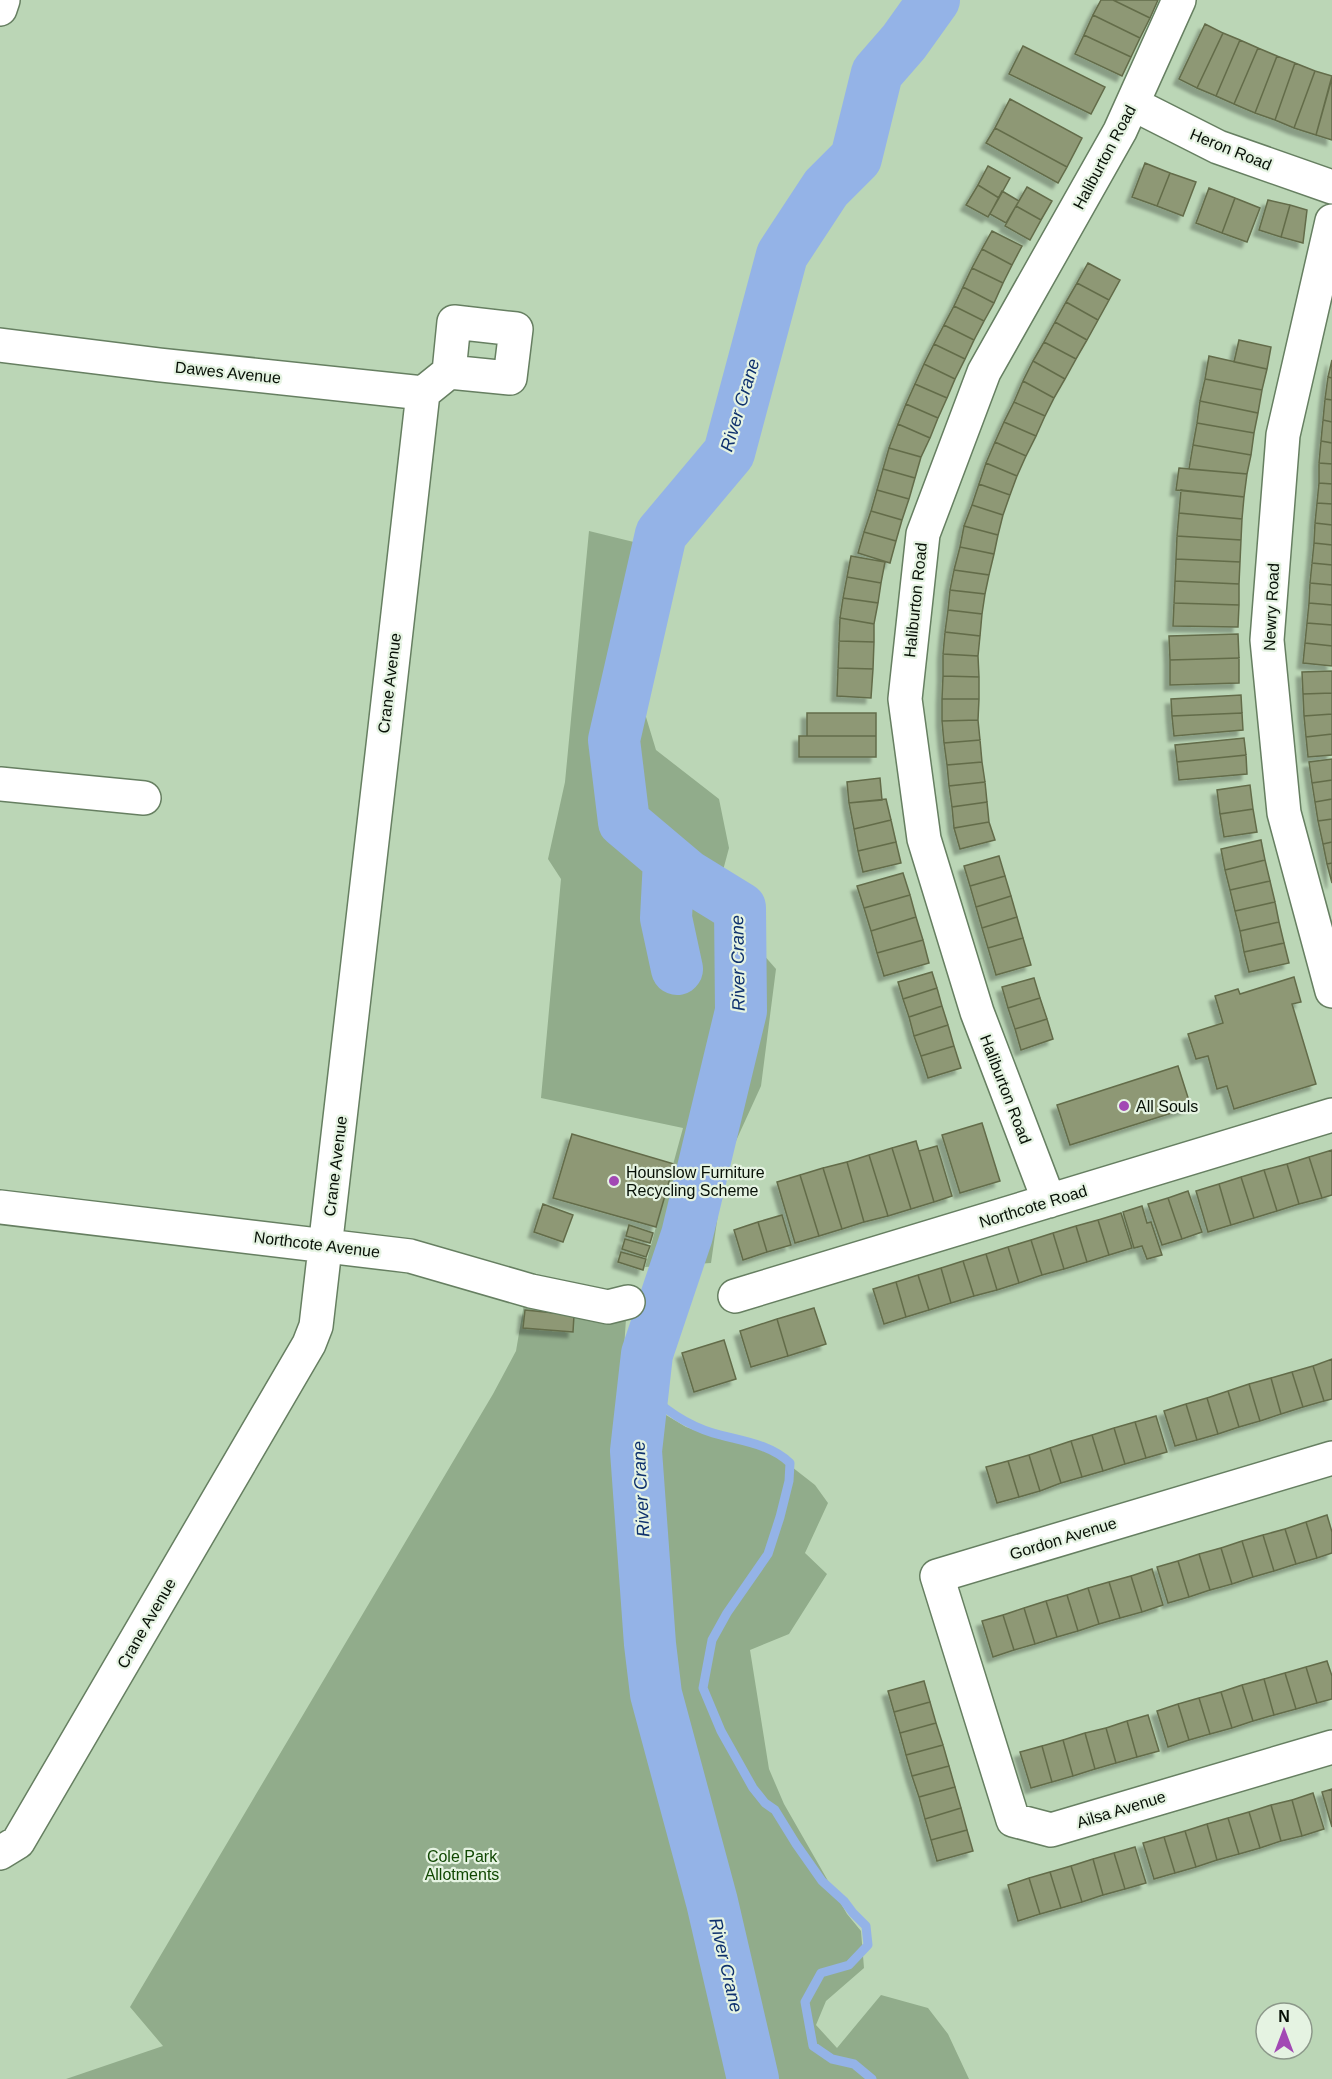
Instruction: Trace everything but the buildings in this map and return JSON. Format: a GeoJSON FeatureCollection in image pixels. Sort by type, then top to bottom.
{"type":"FeatureCollection","features":[{"type":"Feature","properties":{"kind":"street"},"geometry":{"type":"LineString","coordinates":[[0,9],[3,0]]}},
{"type":"Feature","properties":{"kind":"street","name":"Haliburton Road"},"geometry":{"type":"LineString","coordinates":[[1049,1201],[977,1012],[924,839],[904,699],[922,534],[984,372],[1114,141],[1179,0]]}},
{"type":"Feature","properties":{"kind":"street","name":"Heron Road"},"geometry":{"type":"LineString","coordinates":[[1132,104],[1218,147],[1332,187]]}},
{"type":"Feature","properties":{"kind":"street","name":"Newry Road"},"geometry":{"type":"LineString","coordinates":[[1332,221],[1283,435],[1267,640],[1284,813],[1332,992]]}},
{"type":"Feature","properties":{"kind":"street","name":"Dawes Avenue"},"geometry":{"type":"LineString","coordinates":[[0,345],[423,393]]}},
{"type":"Feature","properties":{"kind":"street"},"geometry":{"type":"LineString","coordinates":[[423,393],[449,372]]}},
{"type":"Feature","properties":{"kind":"street","name":"Crane Avenue"},"geometry":{"type":"LineString","coordinates":[[0,1853],[18,1842],[309,1344],[316,1326],[423,393]]}},
{"type":"Feature","properties":{"kind":"street"},"geometry":{"type":"LineString","coordinates":[[0,784],[144,798]]}},
{"type":"Feature","properties":{"kind":"street","name":"Northcote Road"},"geometry":{"type":"LineString","coordinates":[[735,1296],[1332,1115]]}},
{"type":"Feature","properties":{"kind":"street","name":"Northcote Avenue"},"geometry":{"type":"LineString","coordinates":[[0,1207],[326,1244],[410,1256],[531,1291],[608,1307],[628,1302]]}},
{"type":"Feature","properties":{"kind":"street","name":"Gordon Avenue"},"geometry":{"type":"LineString","coordinates":[[980,1718],[937,1576],[1332,1458]]}},
{"type":"Feature","properties":{"kind":"street","name":"Ailsa Avenue"},"geometry":{"type":"LineString","coordinates":[[980,1718],[1013,1820],[1051,1830],[1332,1747]]}},
{"type":"Feature","properties":{"kind":"green space"},"geometry":{"type":"Polygon","coordinates":[[[589,531],[650,546],[646,717],[656,750],[719,799],[729,848],[718,889],[747,936],[776,969],[761,1086],[725,1165],[711,1263],[645,1267],[683,1128],[541,1098],[561,879],[548,859],[565,782],[589,531]]]}},
{"type":"Feature","properties":{"kind":"green space","name":"Cole Park Allotments"},"geometry":{"type":"Polygon","coordinates":[[[524,1304],[626,1319],[617,1451],[624,1534],[626,1622],[647,1741],[697,1898],[725,2004],[741,2079],[66,2079],[163,2046],[130,2007],[493,1394],[516,1351],[524,1304]]]}},
{"type":"Feature","properties":{"kind":"green space"},"geometry":{"type":"Polygon","coordinates":[[[656,1409],[686,1427],[725,1440],[762,1448],[783,1460],[815,1485],[828,1503],[805,1553],[827,1574],[789,1634],[750,1650],[769,1769],[784,1804],[847,1914],[861,1931],[864,1968],[826,2001],[816,2025],[837,2048],[881,1995],[928,2008],[948,2034],[969,2079],[774,2079],[704,1819],[673,1693],[664,1615],[653,1454],[656,1409]]]}},
{"type":"Feature","properties":{"kind":"waterway","name":"River Crane"},"geometry":{"type":"LineString","coordinates":[[753,2079],[712,1902],[656,1694],[650,1644],[636,1451],[647,1354],[687,1235],[741,1011],[740,908],[688,876],[624,822],[614,740],[661,534],[729,453],[782,255],[826,188],[856,158],[877,73],[904,42],[934,0]]}},
{"type":"Feature","properties":{"kind":"waterway"},"geometry":{"type":"LineString","coordinates":[[669,860],[666,918],[677,969]]}},
{"type":"Feature","properties":{"kind":"waterway"},"geometry":{"type":"LineString","coordinates":[[643,1388],[684,1421],[713,1433],[764,1447],[790,1463],[789,1481],[768,1554],[727,1613],[712,1640],[703,1688],[721,1731],[753,1788],[765,1803],[775,1810],[822,1881],[866,1926],[868,1945],[849,1965],[821,1973],[805,2002],[813,2046],[832,2059],[854,2064],[872,2079]]}},
{"type":"Feature","properties":{"kind":"place","name":"All Souls"},"geometry":{"type":"Point","coordinates":[1124,1106]}},
{"type":"Feature","properties":{"kind":"place","name":"Hounslow Furniture Recycling Scheme"},"geometry":{"type":"Point","coordinates":[614,1181]}}]}
